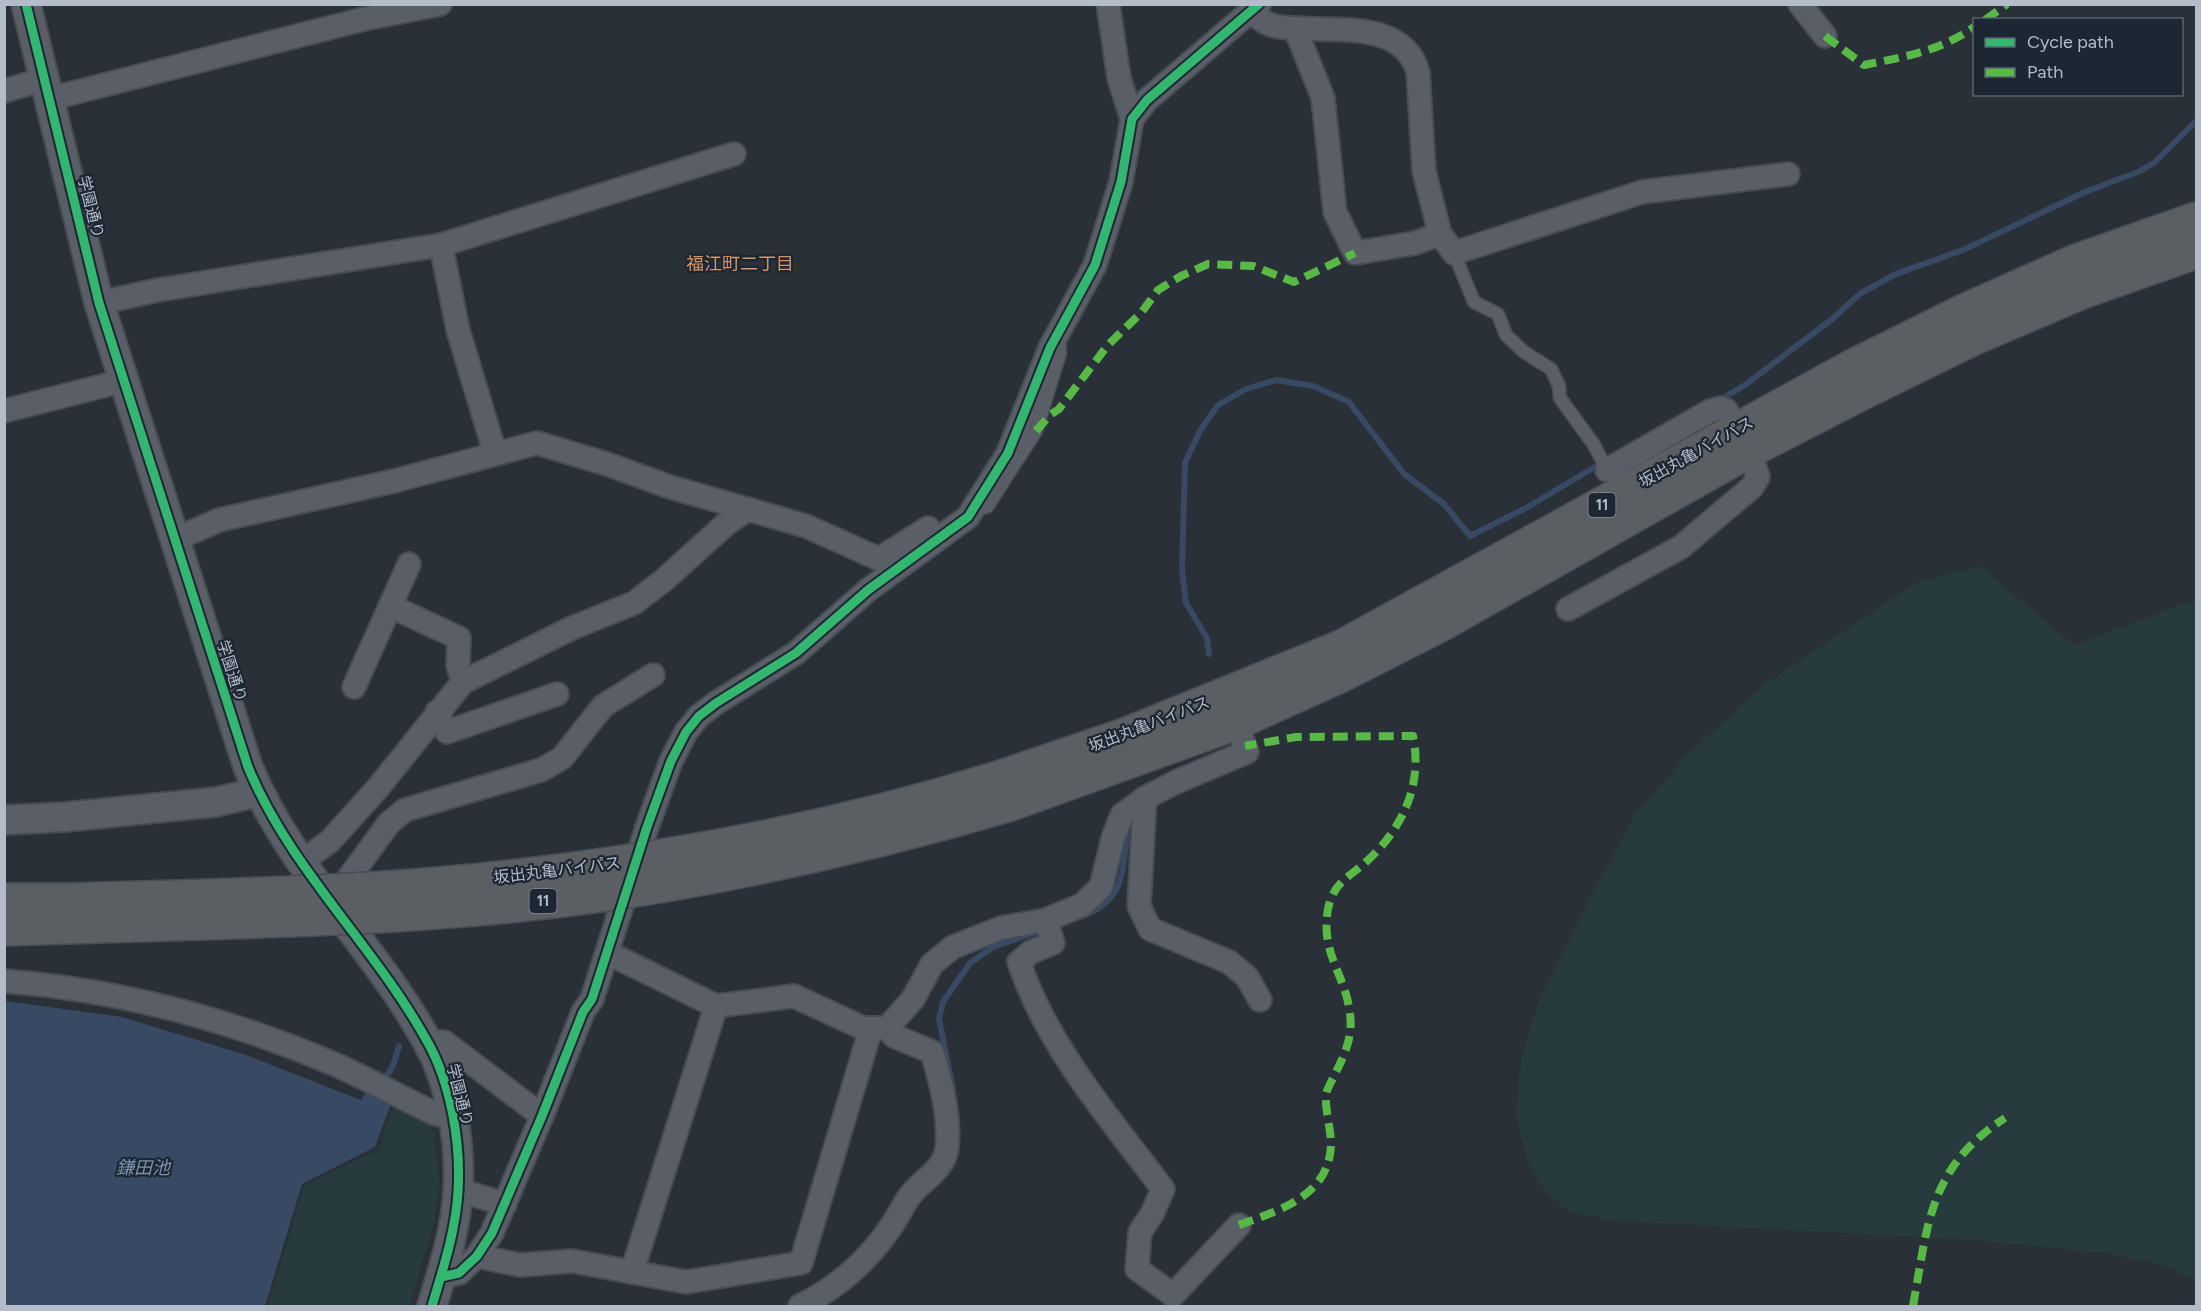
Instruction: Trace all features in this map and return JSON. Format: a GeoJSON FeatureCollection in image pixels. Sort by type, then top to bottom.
{"type":"FeatureCollection","features":[{"type":"Feature","properties":{"kind":"highway","name":"坂出丸亀バイパス"},"geometry":{"type":"LineString","coordinates":[[4,929],[68,914],[266,894],[459,882],[690,852],[813,828],[926,800],[1004,791],[1236,723],[1342,675],[1444,623],[1743,439],[1966,310],[2076,261],[2196,219]]}},
{"type":"Feature","properties":{"kind":"highway","name":"坂出丸亀バイパス"},"geometry":{"type":"LineString","coordinates":[[1004,791],[1127,734],[1341,647],[1577,519],[1743,439],[2082,292],[2196,252]]}},
{"type":"Feature","properties":{"kind":"highway","name":"坂出丸亀バイパス"},"geometry":{"type":"LineString","coordinates":[[4,900],[68,914]]}},
{"type":"Feature","properties":{"kind":"street","name":"学園通り"},"geometry":{"type":"LineString","coordinates":[[26,4],[99,303],[230,716],[258,792],[300,863],[428,1042],[446,1091],[452,1116],[458,1190],[441,1277],[432,1306]]}},
{"type":"Feature","properties":{"kind":"street"},"geometry":{"type":"LineString","coordinates":[[4,91],[46,89],[440,4]]}},
{"type":"Feature","properties":{"kind":"street"},"geometry":{"type":"LineString","coordinates":[[1108,4],[1121,88],[1132,119]]}},
{"type":"Feature","properties":{"kind":"street"},"geometry":{"type":"LineString","coordinates":[[1800,4],[1825,36]]}},
{"type":"Feature","properties":{"kind":"street"},"geometry":{"type":"LineString","coordinates":[[441,1277],[459,1273],[477,1256],[492,1233],[608,953],[647,827],[671,761],[687,732],[699,716],[796,653],[868,590],[970,513],[1008,453],[1058,333],[1095,265],[1121,182],[1132,119],[1147,100],[1255,8],[1272,26],[1367,31],[1395,40],[1414,56],[1420,95],[1424,171],[1440,234],[1454,252],[1642,192],[1788,174]]}},
{"type":"Feature","properties":{"kind":"street"},"geometry":{"type":"LineString","coordinates":[[1295,28],[1323,98],[1335,212],[1355,253],[1415,243],[1440,234]]}},
{"type":"Feature","properties":{"kind":"street"},"geometry":{"type":"LineString","coordinates":[[99,303],[158,290],[441,245],[734,154]]}},
{"type":"Feature","properties":{"kind":"street"},"geometry":{"type":"LineString","coordinates":[[441,245],[458,330],[495,453]]}},
{"type":"Feature","properties":{"kind":"street"},"geometry":{"type":"LineString","coordinates":[[4,411],[122,381]]}},
{"type":"Feature","properties":{"kind":"street"},"geometry":{"type":"LineString","coordinates":[[1568,609],[1681,548],[1752,487],[1758,477],[1743,439],[1726,410],[1721,408],[1710,411],[1603,464]]}},
{"type":"Feature","properties":{"kind":"street"},"geometry":{"type":"LineString","coordinates":[[174,540],[219,520],[394,480],[537,443],[607,464],[670,488],[806,526],[879,559],[950,514],[970,513]]}},
{"type":"Feature","properties":{"kind":"street"},"geometry":{"type":"LineString","coordinates":[[300,863],[330,841],[377,789],[437,712],[464,682],[572,628],[634,603],[664,580],[726,524],[748,509]]}},
{"type":"Feature","properties":{"kind":"street"},"geometry":{"type":"LineString","coordinates":[[354,687],[409,564]]}},
{"type":"Feature","properties":{"kind":"street"},"geometry":{"type":"LineString","coordinates":[[390,606],[459,638],[458,665],[464,682]]}},
{"type":"Feature","properties":{"kind":"street"},"geometry":{"type":"LineString","coordinates":[[330,902],[340,892],[389,823],[405,810],[541,770],[562,758],[603,706],[653,675]]}},
{"type":"Feature","properties":{"kind":"street"},"geometry":{"type":"LineString","coordinates":[[437,712],[447,732],[557,693]]}},
{"type":"Feature","properties":{"kind":"street"},"geometry":{"type":"LineString","coordinates":[[477,1256],[520,1265],[572,1261],[686,1282],[801,1263],[879,1028],[913,999],[932,964],[953,947],[1001,928],[1048,927],[1082,905],[1101,887],[1113,838],[1122,815],[1145,798],[1176,782],[1247,752],[1236,723]]}},
{"type":"Feature","properties":{"kind":"street"},"geometry":{"type":"LineString","coordinates":[[4,820],[65,817],[216,802],[258,792]]}},
{"type":"Feature","properties":{"kind":"street"},"geometry":{"type":"LineString","coordinates":[[1145,798],[1139,906],[1150,928],[1229,962],[1247,977],[1260,1000]]}},
{"type":"Feature","properties":{"kind":"street"},"geometry":{"type":"LineString","coordinates":[[1048,927],[1053,943],[1031,952],[1018,962],[1029,994],[1096,1098],[1163,1189],[1152,1214],[1140,1232],[1137,1269],[1173,1295],[1239,1225]]}},
{"type":"Feature","properties":{"kind":"street"},"geometry":{"type":"LineString","coordinates":[[608,953],[716,1006],[794,996],[863,1028],[879,1028],[932,1052],[944,1090],[947,1147],[942,1164],[911,1194],[892,1225],[869,1254],[820,1297],[800,1306]]}},
{"type":"Feature","properties":{"kind":"street"},"geometry":{"type":"LineString","coordinates":[[4,981],[87,989],[154,1002],[280,1043],[335,1064],[436,1114],[452,1116]]}},
{"type":"Feature","properties":{"kind":"street"},"geometry":{"type":"LineString","coordinates":[[632,1272],[716,1006]]}},
{"type":"Feature","properties":{"kind":"street"},"geometry":{"type":"LineString","coordinates":[[428,1042],[444,1042],[542,1116]]}},
{"type":"Feature","properties":{"kind":"street"},"geometry":{"type":"LineString","coordinates":[[458,1190],[505,1204]]}},
{"type":"Feature","properties":{"kind":"lane"},"geometry":{"type":"LineString","coordinates":[[1454,252],[1474,302],[1498,314],[1506,335],[1524,352],[1551,369],[1559,386],[1560,398],[1594,445],[1603,464]]}},
{"type":"Feature","properties":{"kind":"green space"},"geometry":{"type":"Polygon","coordinates":[[[1980,566],[2074,645],[2196,599],[2196,1281],[2160,1264],[2105,1253],[1974,1240],[1620,1221],[1569,1212],[1545,1191],[1528,1162],[1516,1117],[1521,1058],[1539,1001],[1595,888],[1635,815],[1687,755],[1766,683],[1917,582],[1980,566]]]}},
{"type":"Feature","properties":{"kind":"green space"},"geometry":{"type":"Polygon","coordinates":[[[395,1103],[431,1122],[440,1182],[435,1220],[409,1306],[268,1306],[304,1186],[378,1150],[395,1103]]]}},
{"type":"Feature","properties":{"kind":"water","name":"鎌田池"},"geometry":{"type":"Polygon","coordinates":[[[5,1001],[122,1017],[246,1055],[361,1100],[368,1089],[392,1101],[375,1147],[302,1184],[265,1306],[5,1306],[5,1001]]]}},
{"type":"Feature","properties":{"kind":"waterway"},"geometry":{"type":"LineString","coordinates":[[1718,401],[1745,385],[1831,320],[1861,293],[1896,274],[1963,250],[2085,192],[2138,172],[2154,163],[2196,121]]}},
{"type":"Feature","properties":{"kind":"waterway"},"geometry":{"type":"LineString","coordinates":[[1209,654],[1207,638],[1186,603],[1182,570],[1185,463],[1201,429],[1218,405],[1246,389],[1276,380],[1313,386],[1349,402],[1404,474],[1444,504],[1470,536],[1526,508],[1603,462]]}},
{"type":"Feature","properties":{"kind":"waterway"},"geometry":{"type":"LineString","coordinates":[[1075,919],[1103,906],[1111,897],[1121,876],[1127,834]]}},
{"type":"Feature","properties":{"kind":"waterway"},"geometry":{"type":"LineString","coordinates":[[953,1090],[939,1019],[943,1002],[970,963],[993,947],[1037,932]]}},
{"type":"Feature","properties":{"kind":"waterway"},"geometry":{"type":"LineString","coordinates":[[383,1083],[394,1063],[399,1046]]}},
{"type":"Feature","properties":{"kind":"marked path"},"geometry":{"type":"LineString","coordinates":[[1988,18],[2007,4]]}},
{"type":"Feature","properties":{"kind":"marked path"},"geometry":{"type":"LineString","coordinates":[[1825,36],[1864,65],[1935,48],[1973,28]]}},
{"type":"Feature","properties":{"kind":"marked path"},"geometry":{"type":"LineString","coordinates":[[1036,431],[1050,415],[1059,409],[1108,345],[1141,313],[1158,290],[1181,276],[1208,264],[1253,266],[1294,282],[1355,253]]}},
{"type":"Feature","properties":{"kind":"marked path"},"geometry":{"type":"LineString","coordinates":[[1239,1225],[1286,1207],[1300,1198],[1322,1177],[1328,1162],[1331,1145],[1326,1095],[1347,1045],[1351,1022],[1348,1000],[1330,952],[1326,925],[1328,909],[1338,886],[1380,848],[1400,820],[1412,788],[1415,771],[1413,736],[1296,737],[1245,746]]}},
{"type":"Feature","properties":{"kind":"marked path"},"geometry":{"type":"LineString","coordinates":[[1913,1306],[1929,1223],[1946,1177],[1980,1137],[2005,1118]]}},
{"type":"Feature","properties":{"kind":"cycle path"},"geometry":{"type":"LineString","coordinates":[[26,4],[99,303],[248,767],[286,839],[406,1006],[427,1041],[448,1094],[458,1153],[457,1206],[445,1264],[432,1306]]}},
{"type":"Feature","properties":{"kind":"cycle path"},"geometry":{"type":"LineString","coordinates":[[441,1277],[459,1273],[477,1256],[492,1233],[583,1012],[592,999],[647,827],[671,761],[686,732],[699,716],[716,703],[796,653],[868,590],[968,517],[1008,453],[1050,348],[1095,265],[1121,182],[1132,119],[1147,100],[1259,4]]}},
{"type":"Feature","properties":{"kind":"district","name":"福江町二丁目"},"geometry":{"type":"Point","coordinates":[740,264]}}]}
